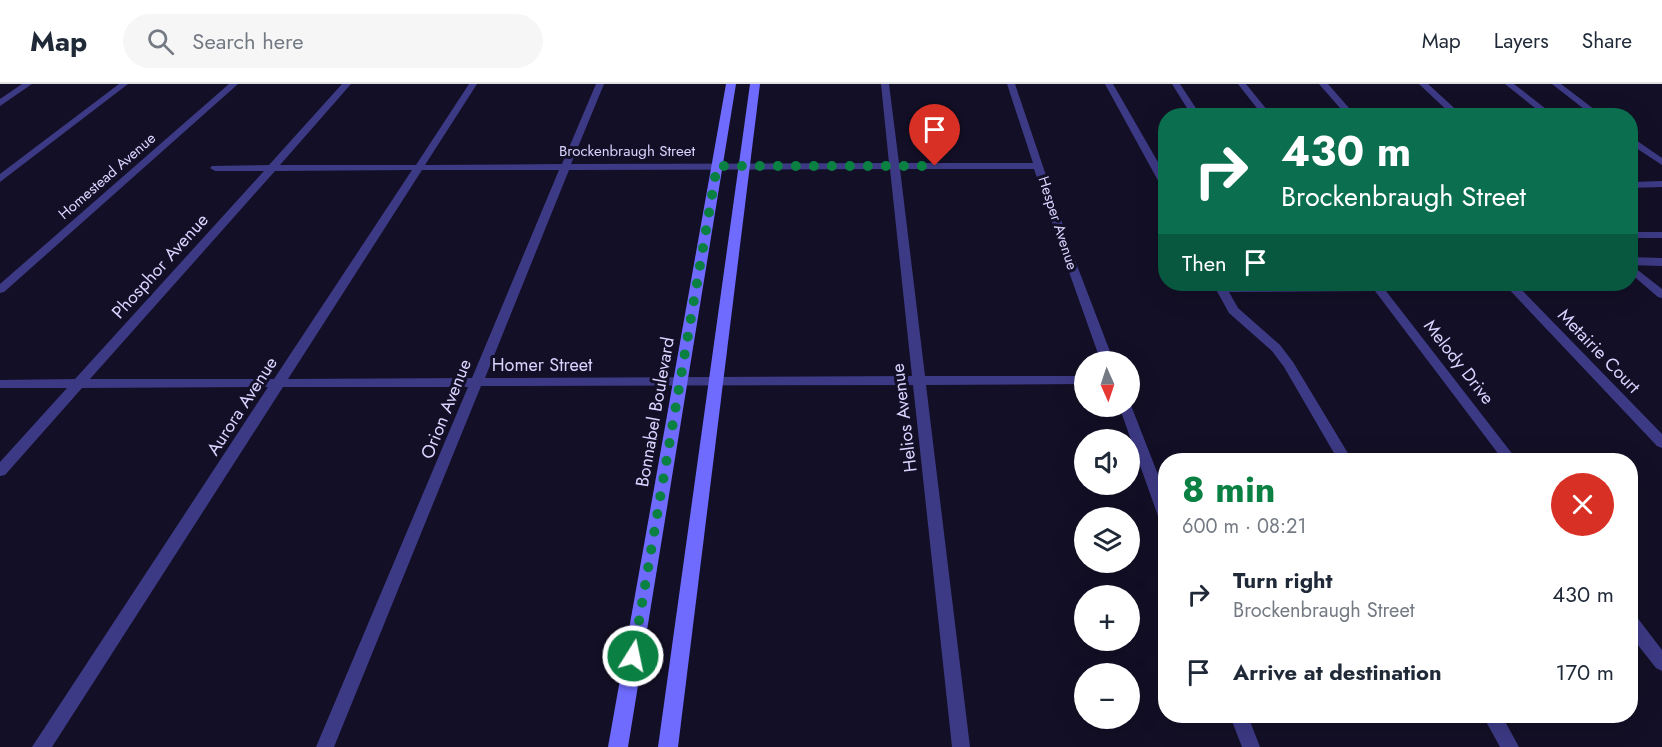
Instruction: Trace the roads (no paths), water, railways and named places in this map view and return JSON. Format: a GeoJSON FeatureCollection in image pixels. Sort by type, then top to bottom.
{"type":"FeatureCollection","features":[{"type":"Feature","properties":{"kind":"main road","name":"Bonnabel Boulevard"},"geometry":{"type":"LineString","coordinates":[[618,747],[731,84]]}},
{"type":"Feature","properties":{"kind":"main road"},"geometry":{"type":"LineString","coordinates":[[668,747],[755,84]]}},
{"type":"Feature","properties":{"kind":"street"},"geometry":{"type":"LineString","coordinates":[[0,103],[28,84]]}},
{"type":"Feature","properties":{"kind":"street"},"geometry":{"type":"LineString","coordinates":[[0,179],[124,84]]}},
{"type":"Feature","properties":{"kind":"street","name":"Homestead Avenue"},"geometry":{"type":"LineString","coordinates":[[0,290],[234,84]]}},
{"type":"Feature","properties":{"kind":"street","name":"Phosphor Avenue"},"geometry":{"type":"LineString","coordinates":[[0,471],[347,84]]}},
{"type":"Feature","properties":{"kind":"street","name":"Aurora Avenue"},"geometry":{"type":"LineString","coordinates":[[41,747],[473,84]]}},
{"type":"Feature","properties":{"kind":"street","name":"Orion Avenue"},"geometry":{"type":"LineString","coordinates":[[325,747],[600,84]]}},
{"type":"Feature","properties":{"kind":"street","name":"Helios Avenue"},"geometry":{"type":"LineString","coordinates":[[885,84],[962,747]]}},
{"type":"Feature","properties":{"kind":"street","name":"Hesper Avenue"},"geometry":{"type":"LineString","coordinates":[[1011,84],[1068,255],[1104,351]]}},
{"type":"Feature","properties":{"kind":"street"},"geometry":{"type":"LineString","coordinates":[[1109,84],[1158,172]]}},
{"type":"Feature","properties":{"kind":"street"},"geometry":{"type":"LineString","coordinates":[[1176,84],[1192,108]]}},
{"type":"Feature","properties":{"kind":"street"},"geometry":{"type":"LineString","coordinates":[[1242,84],[1262,108]]}},
{"type":"Feature","properties":{"kind":"street"},"geometry":{"type":"LineString","coordinates":[[1323,84],[1345,108]]}},
{"type":"Feature","properties":{"kind":"street"},"geometry":{"type":"LineString","coordinates":[[1423,84],[1450,108]]}},
{"type":"Feature","properties":{"kind":"street"},"geometry":{"type":"LineString","coordinates":[[1509,84],[1540,108]]}},
{"type":"Feature","properties":{"kind":"street"},"geometry":{"type":"LineString","coordinates":[[1556,84],[1588,108]]}},
{"type":"Feature","properties":{"kind":"street"},"geometry":{"type":"LineString","coordinates":[[1638,145],[1662,162]]}},
{"type":"Feature","properties":{"kind":"street","name":"Brockenbraugh Street"},"geometry":{"type":"LineString","coordinates":[[215,168],[1039,166]]}},
{"type":"Feature","properties":{"kind":"street"},"geometry":{"type":"LineString","coordinates":[[0,170],[12,170]]}},
{"type":"Feature","properties":{"kind":"street"},"geometry":{"type":"LineString","coordinates":[[1638,182],[1642,185]]}},
{"type":"Feature","properties":{"kind":"street"},"geometry":{"type":"LineString","coordinates":[[1638,185],[1662,184]]}},
{"type":"Feature","properties":{"kind":"street"},"geometry":{"type":"LineString","coordinates":[[1638,235],[1662,235]]}},
{"type":"Feature","properties":{"kind":"street"},"geometry":{"type":"LineString","coordinates":[[1638,261],[1662,262]]}},
{"type":"Feature","properties":{"kind":"street"},"geometry":{"type":"LineString","coordinates":[[1638,274],[1662,295]]}},
{"type":"Feature","properties":{"kind":"street"},"geometry":{"type":"LineString","coordinates":[[1224,291],[1233,310],[1276,348],[1290,365],[1341,453]]}},
{"type":"Feature","properties":{"kind":"street","name":"Melody Drive"},"geometry":{"type":"LineString","coordinates":[[1379,291],[1505,453]]}},
{"type":"Feature","properties":{"kind":"street","name":"Metairie Court"},"geometry":{"type":"LineString","coordinates":[[1517,291],[1662,443]]}},
{"type":"Feature","properties":{"kind":"street","name":"Homer Street"},"geometry":{"type":"LineString","coordinates":[[0,384],[1074,380]]}},
{"type":"Feature","properties":{"kind":"street"},"geometry":{"type":"LineString","coordinates":[[1129,417],[1158,495]]}},
{"type":"Feature","properties":{"kind":"street"},"geometry":{"type":"LineString","coordinates":[[1638,632],[1662,663]]}},
{"type":"Feature","properties":{"kind":"street"},"geometry":{"type":"LineString","coordinates":[[1242,723],[1251,747]]}},
{"type":"Feature","properties":{"kind":"street"},"geometry":{"type":"LineString","coordinates":[[1496,723],[1510,747]]}}]}
